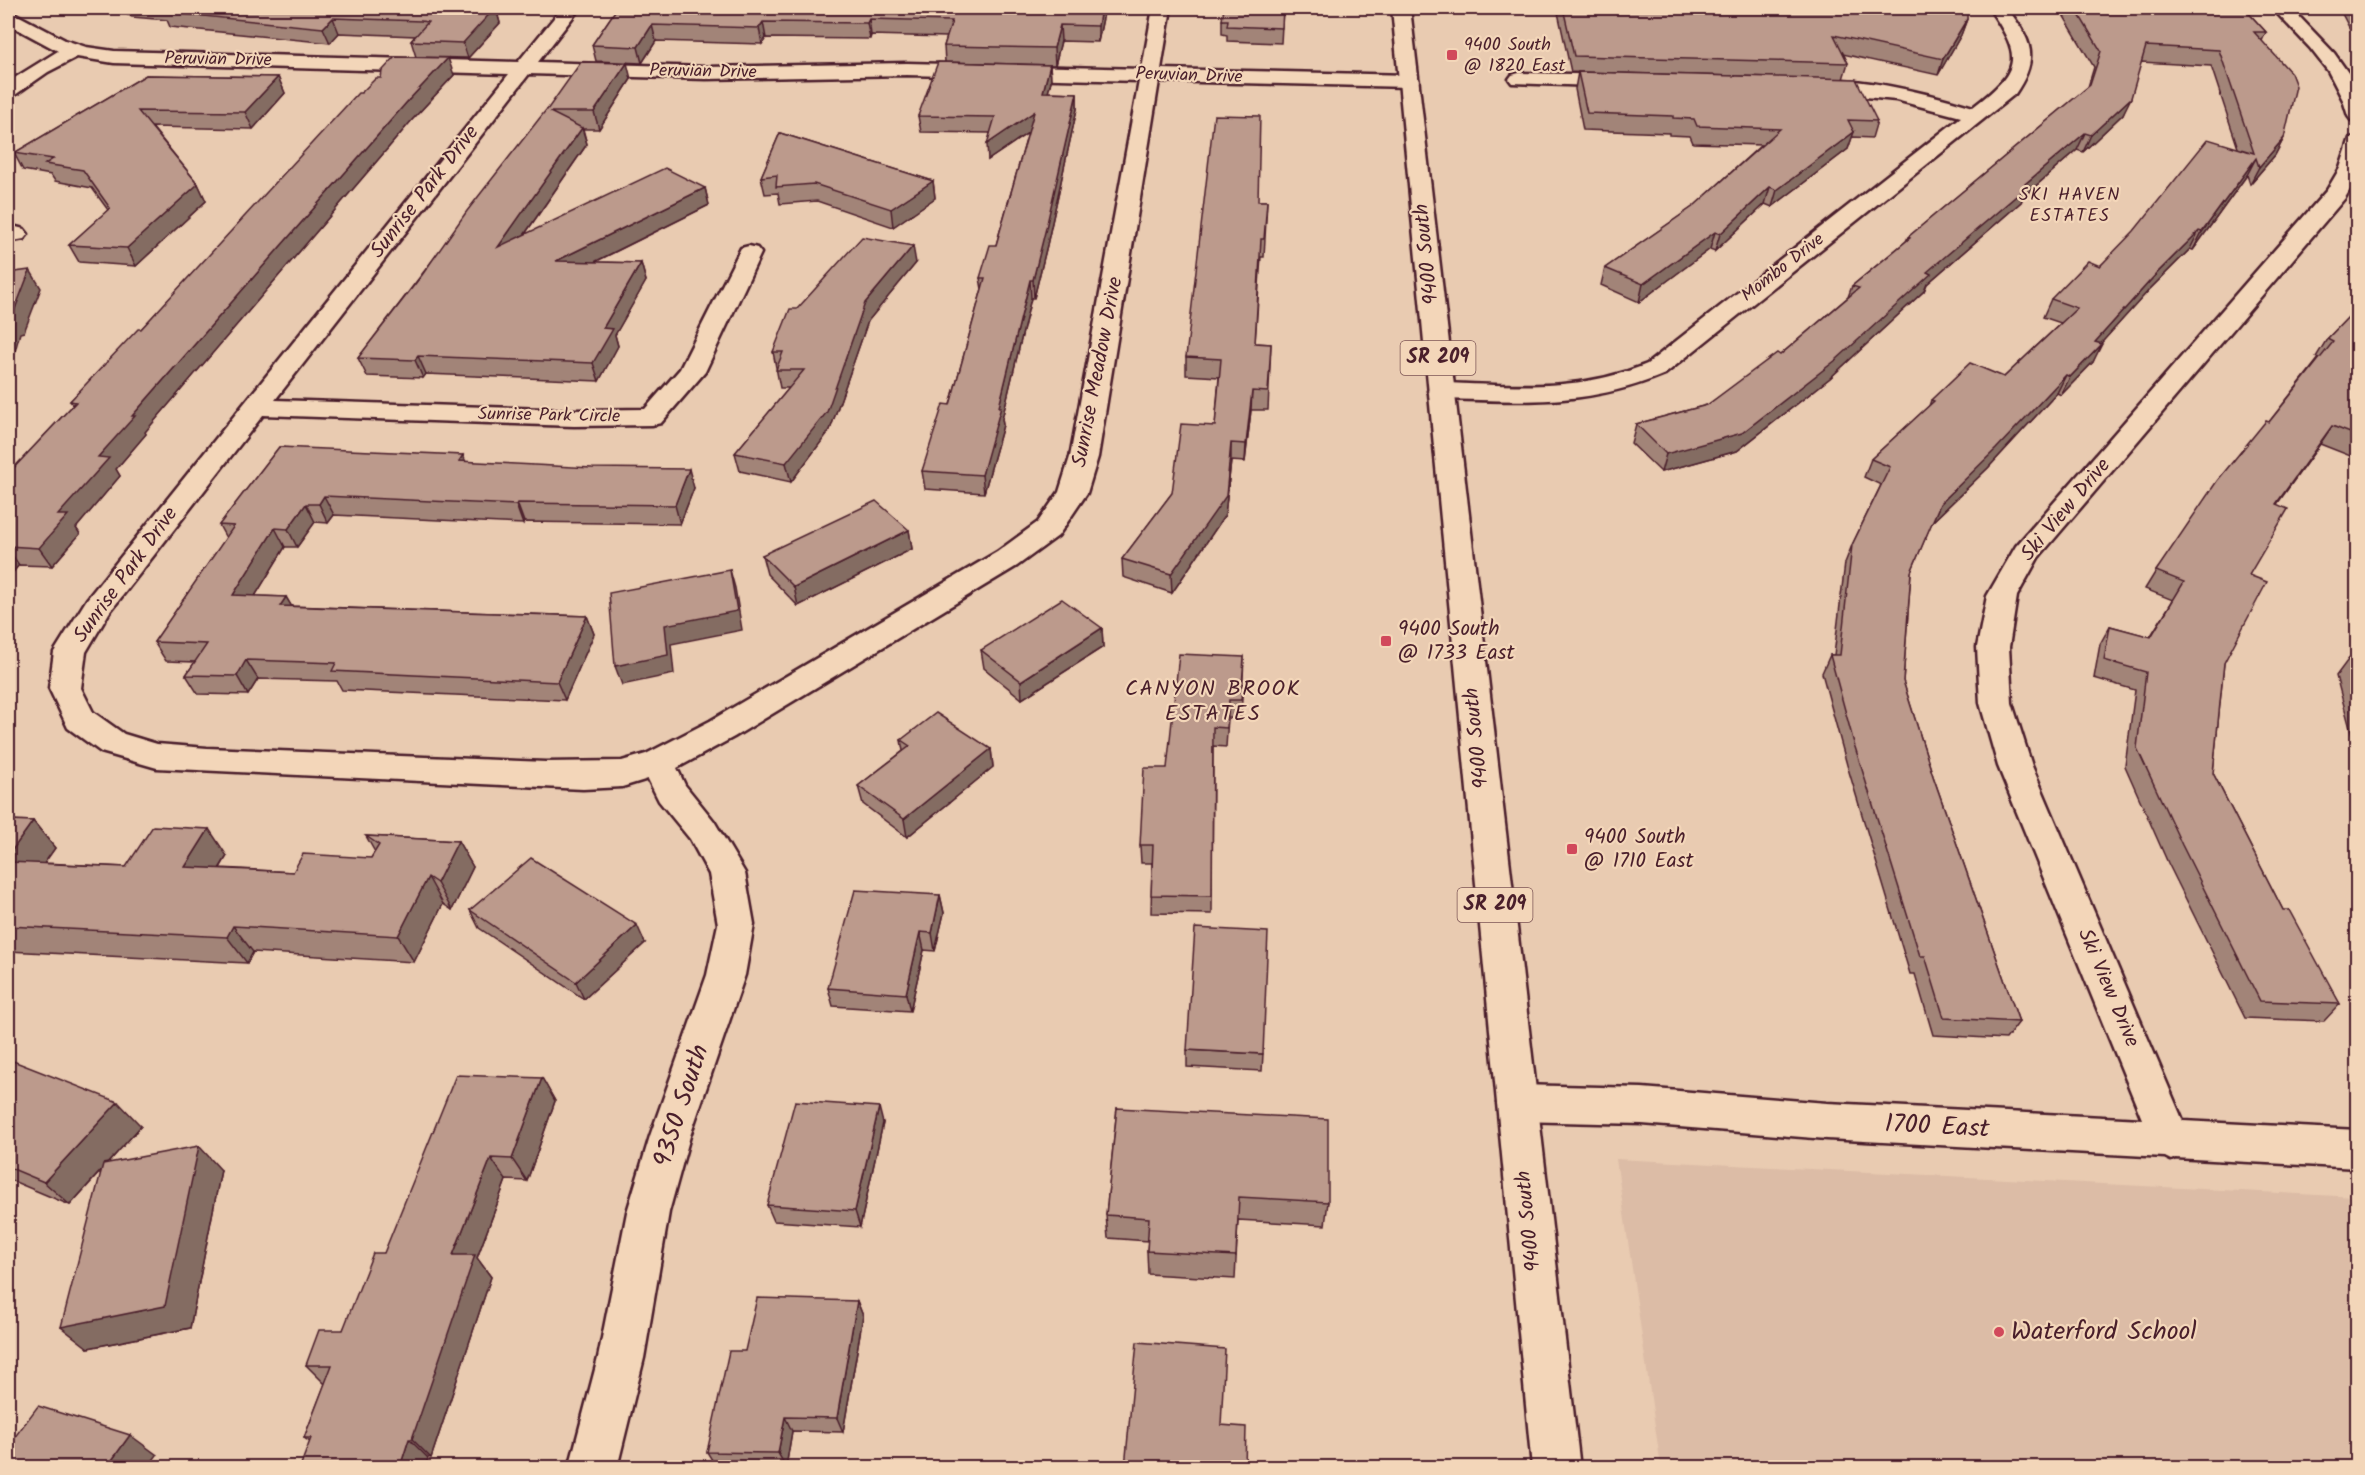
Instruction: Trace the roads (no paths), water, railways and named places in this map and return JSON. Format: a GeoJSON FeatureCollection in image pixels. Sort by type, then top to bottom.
{"type":"FeatureCollection","features":[{"type":"Feature","properties":{"kind":"street","name":"Sunrise Park Drive"},"geometry":{"type":"LineString","coordinates":[[571,8],[98,606],[70,652],[65,688],[80,720],[113,743],[157,756],[583,776],[622,774],[658,763]]}},
{"type":"Feature","properties":{"kind":"street","name":"Sunrise Meadow Drive"},"geometry":{"type":"LineString","coordinates":[[658,763],[722,729],[976,577],[1048,529],[1072,493],[1084,457],[1162,8]]}},
{"type":"Feature","properties":{"kind":"street","name":"9400 South"},"geometry":{"type":"LineString","coordinates":[[1401,8],[1556,1467]]}},
{"type":"Feature","properties":{"kind":"street","name":"Mombo Drive"},"geometry":{"type":"LineString","coordinates":[[1441,391],[1564,393],[1597,389],[1628,381],[1656,369],[2008,90],[2019,75],[2024,59],[2021,43],[1998,8]]}},
{"type":"Feature","properties":{"kind":"street"},"geometry":{"type":"LineString","coordinates":[[2281,8],[2333,64],[2355,95],[2358,116]]}},
{"type":"Feature","properties":{"kind":"street","name":"Peruvian Drive"},"geometry":{"type":"LineString","coordinates":[[8,16],[49,42],[73,51],[114,57],[716,74],[907,69],[1409,81]]}},
{"type":"Feature","properties":{"kind":"street"},"geometry":{"type":"LineString","coordinates":[[8,91],[41,68],[73,51]]}},
{"type":"Feature","properties":{"kind":"street"},"geometry":{"type":"LineString","coordinates":[[1519,79],[1646,82]]}},
{"type":"Feature","properties":{"kind":"street"},"geometry":{"type":"LineString","coordinates":[[1797,86],[1865,88],[1896,93],[1976,115]]}},
{"type":"Feature","properties":{"kind":"street","name":"Ski View Drive"},"geometry":{"type":"LineString","coordinates":[[2171,1141],[2015,766],[1996,703],[1993,647],[2000,606],[2002,596],[2026,553],[2337,193],[2351,168],[2358,143]]}},
{"type":"Feature","properties":{"kind":"street","name":"Sunrise Park Circle"},"geometry":{"type":"LineString","coordinates":[[255,407],[574,418],[652,417],[692,372],[749,253]]}},
{"type":"Feature","properties":{"kind":"street","name":"9350 South"},"geometry":{"type":"LineString","coordinates":[[593,1467],[621,1358],[648,1212],[670,1136],[726,975],[736,924],[727,873],[702,830],[671,792],[658,763]]}},
{"type":"Feature","properties":{"kind":"street","name":"1700 East"},"geometry":{"type":"LineString","coordinates":[[1517,1103],[1642,1106],[1827,1121],[2171,1141],[2358,1149]]}},
{"type":"Feature","properties":{"kind":"place","name":"9400 South @ 1820 East"},"geometry":{"type":"Point","coordinates":[1452,55]}},
{"type":"Feature","properties":{"kind":"place","name":"9400 South @ 1733 East"},"geometry":{"type":"Point","coordinates":[1386,641]}},
{"type":"Feature","properties":{"kind":"place","name":"9400 South @ 1710 East"},"geometry":{"type":"Point","coordinates":[1572,849]}},
{"type":"Feature","properties":{"kind":"place","name":"Waterford School"},"geometry":{"type":"Point","coordinates":[1999,1332]}},
{"type":"Feature","properties":{"kind":"district","name":"SKI HAVEN ESTATES"},"geometry":{"type":"Point","coordinates":[2070,205]}},
{"type":"Feature","properties":{"kind":"district","name":"CANYON BROOK ESTATES"},"geometry":{"type":"Point","coordinates":[1213,702]}}]}
